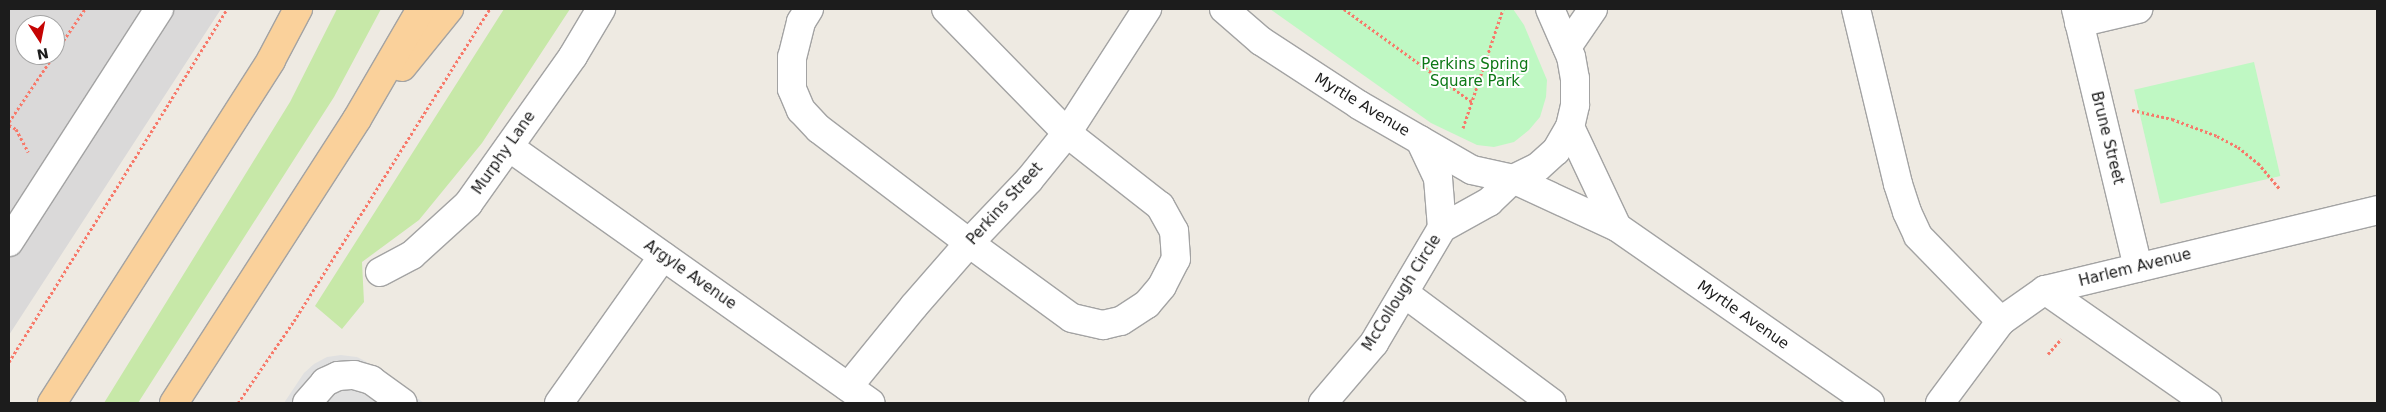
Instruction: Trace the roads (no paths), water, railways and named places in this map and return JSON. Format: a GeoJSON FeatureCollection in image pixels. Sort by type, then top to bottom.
{"type":"FeatureCollection","features":[{"type":"Feature","properties":{"kind":"main road"},"geometry":{"type":"LineString","coordinates":[[52,403],[272,60],[298,9]]}},
{"type":"Feature","properties":{"kind":"main road"},"geometry":{"type":"LineString","coordinates":[[174,403],[357,119],[421,9]]}},
{"type":"Feature","properties":{"kind":"main road"},"geometry":{"type":"LineString","coordinates":[[357,119],[449,9]]}},
{"type":"Feature","properties":{"kind":"street"},"geometry":{"type":"LineString","coordinates":[[9,242],[159,9]]}},
{"type":"Feature","properties":{"kind":"street","name":"Murphy Lane"},"geometry":{"type":"LineString","coordinates":[[380,272],[412,256],[468,204],[573,56],[601,9]]}},
{"type":"Feature","properties":{"kind":"street"},"geometry":{"type":"LineString","coordinates":[[809,9],[801,22],[792,58],[792,89],[801,110],[819,129],[969,244],[1072,318],[1103,326],[1121,321],[1146,304],[1162,286],[1176,259],[1174,231],[1160,206],[1067,133],[946,9]]}},
{"type":"Feature","properties":{"kind":"street","name":"Perkins Street"},"geometry":{"type":"LineString","coordinates":[[848,387],[969,244],[1029,180],[1067,133],[1147,9]]}},
{"type":"Feature","properties":{"kind":"street","name":"Myrtle Avenue"},"geometry":{"type":"LineString","coordinates":[[1224,9],[1268,46],[1359,105],[1472,170],[1513,179],[1617,227],[1870,403]]}},
{"type":"Feature","properties":{"kind":"street"},"geometry":{"type":"LineString","coordinates":[[1513,179],[1538,167],[1556,151],[1570,127],[1575,105],[1575,79],[1567,47],[1550,9]]}},
{"type":"Feature","properties":{"kind":"street"},"geometry":{"type":"LineString","coordinates":[[1567,47],[1593,9]]}},
{"type":"Feature","properties":{"kind":"street"},"geometry":{"type":"LineString","coordinates":[[1856,9],[1898,184],[1914,228],[1918,236],[1940,261],[2001,321]]}},
{"type":"Feature","properties":{"kind":"street"},"geometry":{"type":"LineString","coordinates":[[2077,16],[2138,9]]}},
{"type":"Feature","properties":{"kind":"street","name":"Brune Street"},"geometry":{"type":"LineString","coordinates":[[2077,16],[2138,268]]}},
{"type":"Feature","properties":{"kind":"street"},"geometry":{"type":"LineString","coordinates":[[1570,127],[1617,227]]}},
{"type":"Feature","properties":{"kind":"street","name":"McCollough Circle"},"geometry":{"type":"LineString","coordinates":[[1420,140],[1438,178],[1442,228]]}},
{"type":"Feature","properties":{"kind":"street","name":"Argyle Avenue"},"geometry":{"type":"LineString","coordinates":[[509,147],[871,403]]}},
{"type":"Feature","properties":{"kind":"street","name":"McCollough Circle"},"geometry":{"type":"LineString","coordinates":[[1323,403],[1374,343],[1442,228],[1489,202],[1513,179]]}},
{"type":"Feature","properties":{"kind":"street","name":"Harlem Avenue"},"geometry":{"type":"LineString","coordinates":[[1940,403],[2001,321],[2045,290],[2377,210]]}},
{"type":"Feature","properties":{"kind":"street"},"geometry":{"type":"LineString","coordinates":[[559,403],[663,256]]}},
{"type":"Feature","properties":{"kind":"street"},"geometry":{"type":"LineString","coordinates":[[2045,290],[2207,403]]}},
{"type":"Feature","properties":{"kind":"street"},"geometry":{"type":"LineString","coordinates":[[1404,293],[1552,403]]}},
{"type":"Feature","properties":{"kind":"street"},"geometry":{"type":"LineString","coordinates":[[307,403],[325,382],[338,376],[354,375],[371,380],[403,403]]}},
{"type":"Feature","properties":{"kind":"park label","name":"Perkins Spring Square Park"},"geometry":{"type":"Point","coordinates":[1475,72]}}]}
